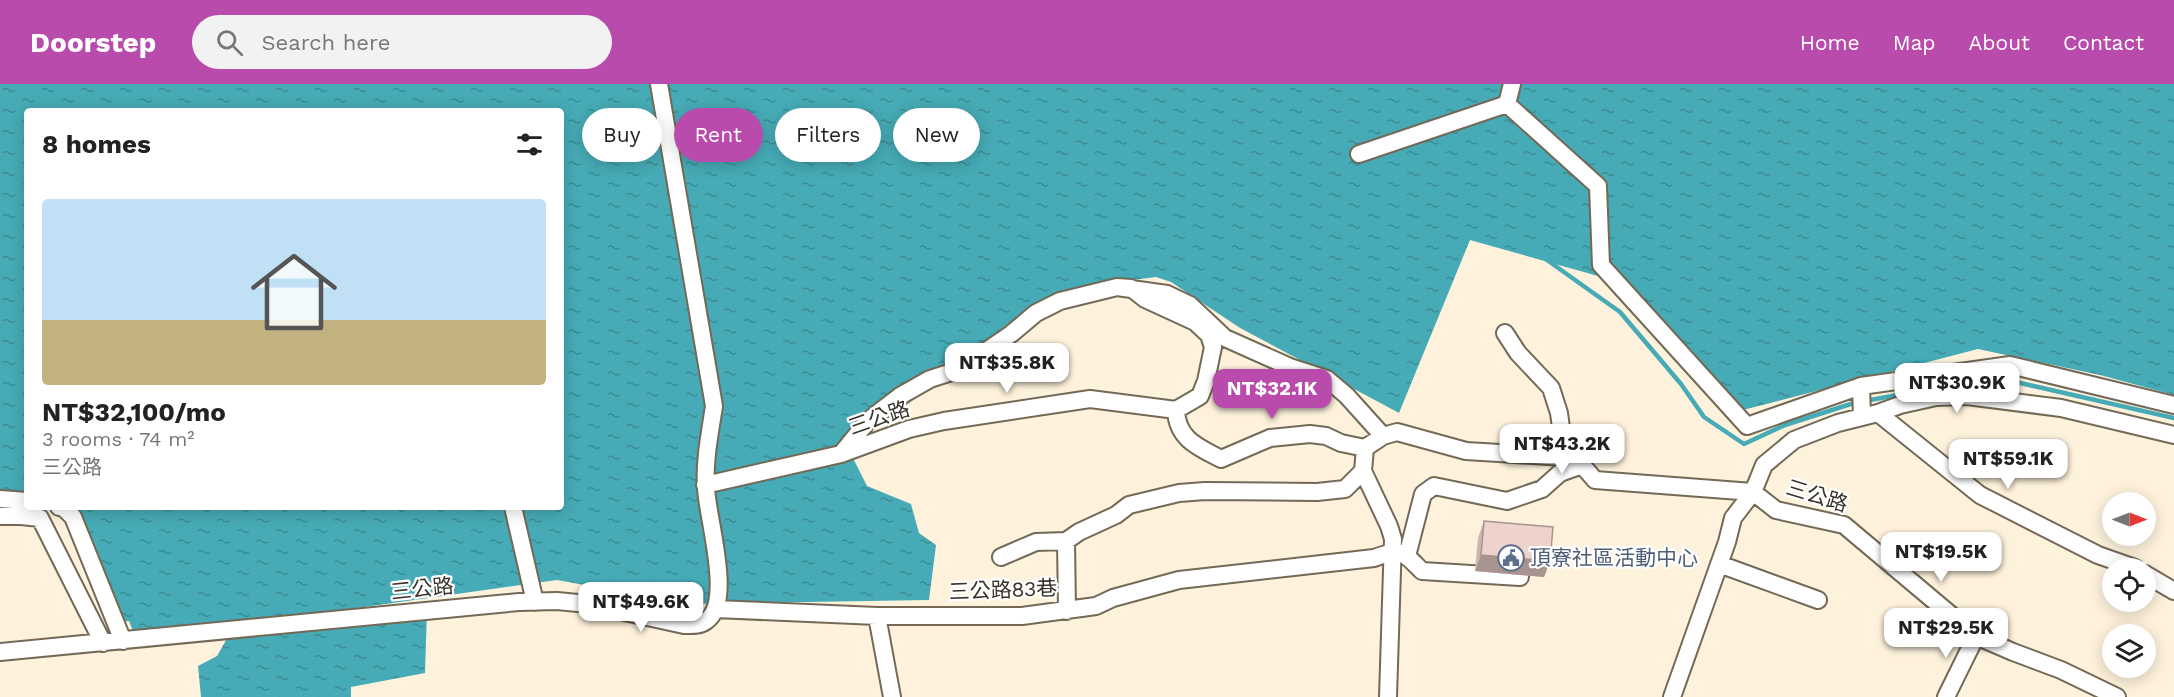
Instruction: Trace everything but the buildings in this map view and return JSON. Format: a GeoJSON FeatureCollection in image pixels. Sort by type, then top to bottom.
{"type":"FeatureCollection","features":[{"type":"Feature","properties":{"kind":"street"},"geometry":{"type":"LineString","coordinates":[[659,84],[714,406],[705,485],[718,564],[720,590],[715,609]]}},
{"type":"Feature","properties":{"kind":"street"},"geometry":{"type":"LineString","coordinates":[[1507,104],[1512,84]]}},
{"type":"Feature","properties":{"kind":"street"},"geometry":{"type":"LineString","coordinates":[[1359,154],[1507,104]]}},
{"type":"Feature","properties":{"kind":"street"},"geometry":{"type":"LineString","coordinates":[[1507,104],[1598,186],[1601,265],[1747,426],[1861,386],[2010,365],[2174,405]]}},
{"type":"Feature","properties":{"kind":"street"},"geometry":{"type":"LineString","coordinates":[[841,454],[868,421],[891,402],[930,380],[958,370],[992,348],[1036,313],[1060,302],[1117,287],[1131,288],[1145,299],[1195,322],[1213,341],[1204,389],[1200,396],[1176,410],[1176,424],[1191,443],[1221,459],[1270,438],[1310,434],[1326,436],[1341,443],[1365,448],[1383,436],[1347,396],[1327,379],[1290,367],[1225,338],[1190,305],[1167,294],[1117,287]]}},
{"type":"Feature","properties":{"kind":"street"},"geometry":{"type":"LineString","coordinates":[[1505,333],[1518,353],[1551,388],[1559,413],[1565,457]]}},
{"type":"Feature","properties":{"kind":"street"},"geometry":{"type":"LineString","coordinates":[[1861,386],[1870,415],[1980,495],[2107,558]]}},
{"type":"Feature","properties":{"kind":"street"},"geometry":{"type":"LineString","coordinates":[[1672,697],[1733,518],[1753,492],[1764,465],[1794,440],[1838,423],[1900,405],[1936,397],[1967,396],[2061,408],[2174,435]]}},
{"type":"Feature","properties":{"kind":"street","name":"三公路"},"geometry":{"type":"LineString","coordinates":[[705,485],[841,454],[909,429],[944,421],[1090,399],[1176,410]]}},
{"type":"Feature","properties":{"kind":"street","name":"三公路"},"geometry":{"type":"LineString","coordinates":[[1383,436],[1397,432],[1466,451],[1565,457],[1582,465],[1595,480],[1753,492],[1776,510],[1844,525],[1976,636],[2061,670],[2118,697]]}},
{"type":"Feature","properties":{"kind":"street"},"geometry":{"type":"LineString","coordinates":[[1365,448],[1364,471],[1400,554],[1422,572],[1520,577]]}},
{"type":"Feature","properties":{"kind":"street"},"geometry":{"type":"LineString","coordinates":[[1388,697],[1400,554],[1423,494],[1434,486],[1507,501],[1542,489],[1560,473],[1582,465]]}},
{"type":"Feature","properties":{"kind":"street"},"geometry":{"type":"LineString","coordinates":[[1001,557],[1036,542],[1066,541],[1079,532],[1116,515],[1129,505],[1179,493],[1205,491],[1317,492],[1345,489],[1364,471]]}},
{"type":"Feature","properties":{"kind":"street"},"geometry":{"type":"LineString","coordinates":[[0,499],[24,500]]}},
{"type":"Feature","properties":{"kind":"street"},"geometry":{"type":"LineString","coordinates":[[0,516],[40,518],[57,510]]}},
{"type":"Feature","properties":{"kind":"street"},"geometry":{"type":"LineString","coordinates":[[66,510],[73,517],[123,641]]}},
{"type":"Feature","properties":{"kind":"street"},"geometry":{"type":"LineString","coordinates":[[514,510],[536,602]]}},
{"type":"Feature","properties":{"kind":"street"},"geometry":{"type":"LineString","coordinates":[[40,518],[103,643]]}},
{"type":"Feature","properties":{"kind":"street"},"geometry":{"type":"LineString","coordinates":[[1066,541],[1067,611]]}},
{"type":"Feature","properties":{"kind":"street","name":"三公路83巷"},"geometry":{"type":"LineString","coordinates":[[715,609],[877,616],[1022,616],[1096,606],[1113,598],[1179,580],[1400,554]]}},
{"type":"Feature","properties":{"kind":"street"},"geometry":{"type":"LineString","coordinates":[[1719,564],[1818,600]]}},
{"type":"Feature","properties":{"kind":"street"},"geometry":{"type":"LineString","coordinates":[[2156,580],[2174,591]]}},
{"type":"Feature","properties":{"kind":"street","name":"三公路"},"geometry":{"type":"LineString","coordinates":[[0,652],[536,602],[557,601],[588,604],[684,625],[699,625],[708,620],[715,609]]}},
{"type":"Feature","properties":{"kind":"street"},"geometry":{"type":"LineString","coordinates":[[877,616],[892,697]]}},
{"type":"Feature","properties":{"kind":"street"},"geometry":{"type":"LineString","coordinates":[[1946,697],[1976,636]]}},
{"type":"Feature","properties":{"kind":"water"},"geometry":{"type":"Polygon","coordinates":[[[0,84],[2174,84],[2174,395],[2100,375],[1978,349],[1743,410],[1605,278],[1470,240],[1399,413],[1240,328],[1171,282],[1156,277],[1080,287],[1020,321],[848,448],[867,486],[911,504],[919,533],[936,545],[929,600],[690,604],[557,580],[136,639],[129,621],[118,622],[75,510],[564,510],[564,108],[24,108],[24,501],[0,499],[0,84]]]}},
{"type":"Feature","properties":{"kind":"water"},"geometry":{"type":"Polygon","coordinates":[[[427,609],[425,673],[351,687],[351,697],[201,697],[198,666],[217,656],[229,635],[427,609]]]}},
{"type":"Feature","properties":{"kind":"waterway"},"geometry":{"type":"LineString","coordinates":[[1547,260],[1620,312],[1681,384],[1704,417],[1744,444],[1785,425],[1857,402]]}},
{"type":"Feature","properties":{"kind":"waterway"},"geometry":{"type":"LineString","coordinates":[[1865,401],[1994,377],[2174,418]]}},
{"type":"Feature","properties":{"kind":"place","name":"頂寮社區活動中心"},"geometry":{"type":"Point","coordinates":[1511,558]}}]}
